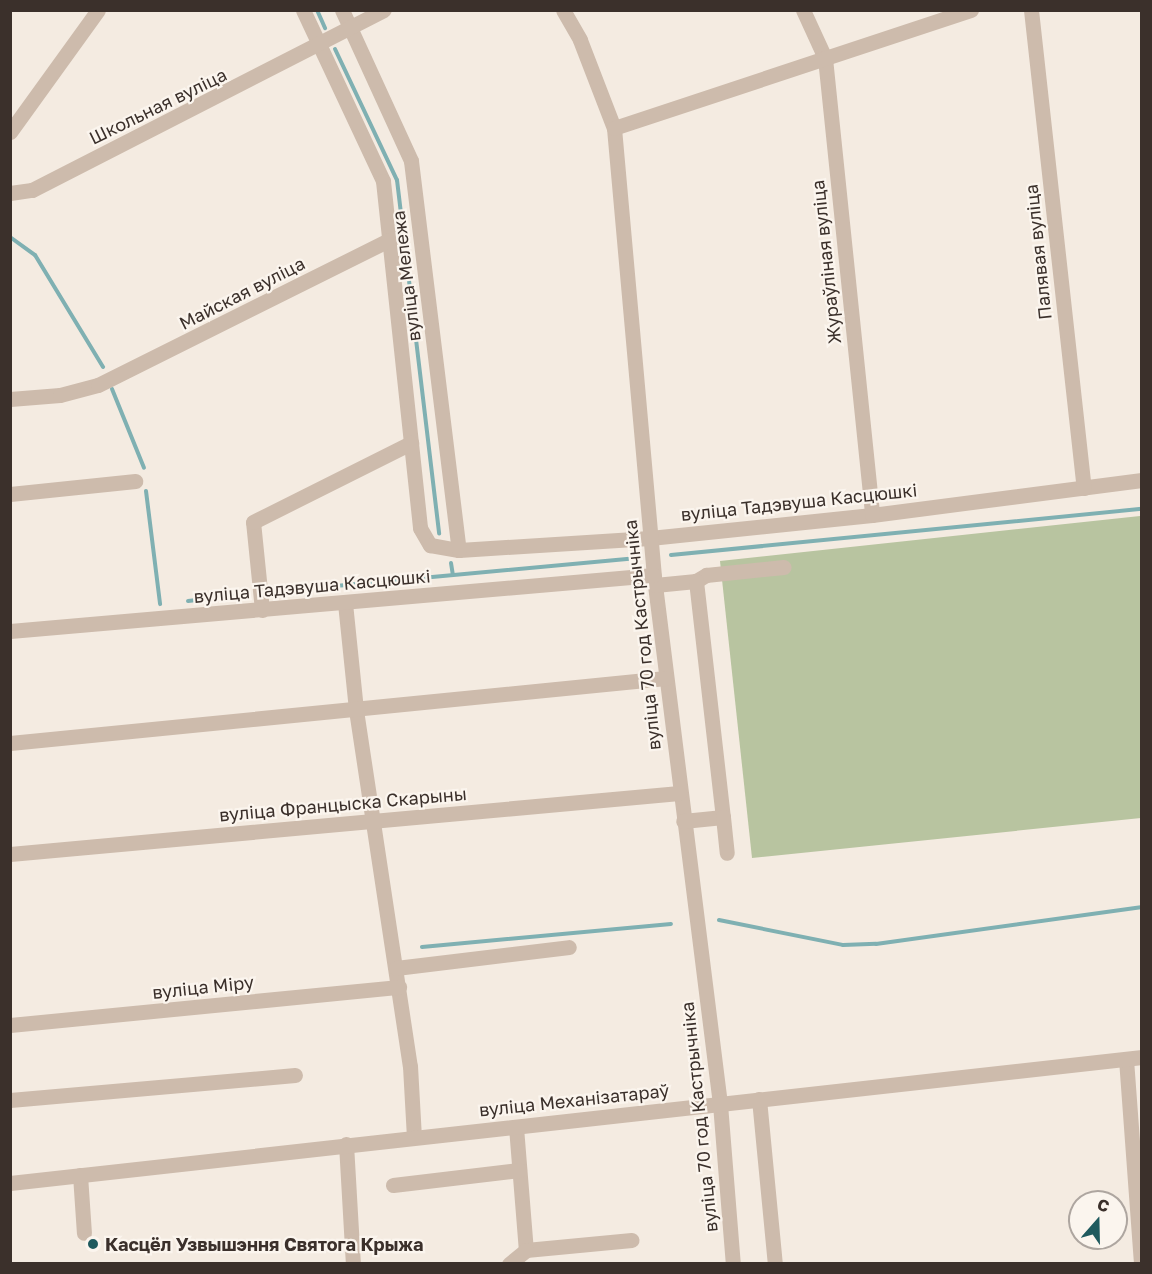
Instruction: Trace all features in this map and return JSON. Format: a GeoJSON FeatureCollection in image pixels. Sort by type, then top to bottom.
{"type":"FeatureCollection","features":[{"type":"Feature","properties":{"kind":"street"},"geometry":{"type":"LineString","coordinates":[[10,132],[98,10]]}},
{"type":"Feature","properties":{"kind":"street","name":"вуліца Тадэвуша Касцюшкі"},"geometry":{"type":"LineString","coordinates":[[303,10],[383,181],[420,528],[430,545],[459,550],[650,538],[872,515],[1142,480]]}},
{"type":"Feature","properties":{"kind":"street","name":"вуліца Мележа"},"geometry":{"type":"LineString","coordinates":[[342,10],[411,161],[459,550]]}},
{"type":"Feature","properties":{"kind":"street","name":"Школьная вуліца"},"geometry":{"type":"LineString","coordinates":[[10,192],[32,190],[320,46],[384,10]]}},
{"type":"Feature","properties":{"kind":"street","name":"вуліца 70 год Кастрычніка"},"geometry":{"type":"LineString","coordinates":[[563,10],[580,40],[614,128],[654,580],[720,1104],[734,1263]]}},
{"type":"Feature","properties":{"kind":"street","name":"Жураўліная вуліца"},"geometry":{"type":"LineString","coordinates":[[802,10],[825,58],[872,515]]}},
{"type":"Feature","properties":{"kind":"street"},"geometry":{"type":"LineString","coordinates":[[614,128],[971,10]]}},
{"type":"Feature","properties":{"kind":"street","name":"Палявая вуліца"},"geometry":{"type":"LineString","coordinates":[[1031,10],[1084,488]]}},
{"type":"Feature","properties":{"kind":"street","name":"Майская вуліца"},"geometry":{"type":"LineString","coordinates":[[10,399],[60,395],[112,378],[389,240]]}},
{"type":"Feature","properties":{"kind":"street"},"geometry":{"type":"LineString","coordinates":[[262,610],[253,522],[411,443]]}},
{"type":"Feature","properties":{"kind":"street"},"geometry":{"type":"LineString","coordinates":[[10,494],[135,482]]}},
{"type":"Feature","properties":{"kind":"street","name":"вуліца Тадэвуша Касцюшкі"},"geometry":{"type":"LineString","coordinates":[[10,631],[654,580],[696,581],[706,575],[784,567]]}},
{"type":"Feature","properties":{"kind":"street"},"geometry":{"type":"LineString","coordinates":[[696,581],[727,853]]}},
{"type":"Feature","properties":{"kind":"street"},"geometry":{"type":"LineString","coordinates":[[345,603],[356,710],[410,1066],[414,1137]]}},
{"type":"Feature","properties":{"kind":"street"},"geometry":{"type":"LineString","coordinates":[[10,743],[666,678]]}},
{"type":"Feature","properties":{"kind":"street","name":"вуліца Францыска Скарыны"},"geometry":{"type":"LineString","coordinates":[[10,854],[680,793]]}},
{"type":"Feature","properties":{"kind":"street"},"geometry":{"type":"LineString","coordinates":[[683,821],[723,817]]}},
{"type":"Feature","properties":{"kind":"street"},"geometry":{"type":"LineString","coordinates":[[396,968],[569,947]]}},
{"type":"Feature","properties":{"kind":"street","name":"вуліца Міру"},"geometry":{"type":"LineString","coordinates":[[10,1025],[399,987]]}},
{"type":"Feature","properties":{"kind":"street"},"geometry":{"type":"LineString","coordinates":[[1134,1058],[1141,1263]]}},
{"type":"Feature","properties":{"kind":"street","name":"вуліца Механізатараў"},"geometry":{"type":"LineString","coordinates":[[10,1183],[1134,1058]]}},
{"type":"Feature","properties":{"kind":"street"},"geometry":{"type":"LineString","coordinates":[[10,1100],[295,1075]]}},
{"type":"Feature","properties":{"kind":"street"},"geometry":{"type":"LineString","coordinates":[[759,1100],[775,1263]]}},
{"type":"Feature","properties":{"kind":"street"},"geometry":{"type":"LineString","coordinates":[[516,1126],[526,1250]]}},
{"type":"Feature","properties":{"kind":"street"},"geometry":{"type":"LineString","coordinates":[[346,1144],[353,1263]]}},
{"type":"Feature","properties":{"kind":"street"},"geometry":{"type":"LineString","coordinates":[[393,1185],[519,1170]]}},
{"type":"Feature","properties":{"kind":"street"},"geometry":{"type":"LineString","coordinates":[[80,1175],[84,1233]]}},
{"type":"Feature","properties":{"kind":"street"},"geometry":{"type":"LineString","coordinates":[[509,1263],[526,1250],[632,1240]]}},
{"type":"Feature","properties":{"kind":"green space"},"geometry":{"type":"Polygon","coordinates":[[[1140,516],[1141,818],[752,858],[720,561],[1140,516]]]}},
{"type":"Feature","properties":{"kind":"waterway"},"geometry":{"type":"LineString","coordinates":[[317,10],[325,28]]}},
{"type":"Feature","properties":{"kind":"waterway"},"geometry":{"type":"LineString","coordinates":[[335,49],[397,180],[439,534]]}},
{"type":"Feature","properties":{"kind":"waterway"},"geometry":{"type":"LineString","coordinates":[[10,237],[35,255],[103,367]]}},
{"type":"Feature","properties":{"kind":"waterway"},"geometry":{"type":"LineString","coordinates":[[112,389],[144,468]]}},
{"type":"Feature","properties":{"kind":"waterway"},"geometry":{"type":"LineString","coordinates":[[146,491],[160,604]]}},
{"type":"Feature","properties":{"kind":"waterway"},"geometry":{"type":"LineString","coordinates":[[671,555],[1142,509]]}},
{"type":"Feature","properties":{"kind":"waterway"},"geometry":{"type":"LineString","coordinates":[[271,592],[629,559]]}},
{"type":"Feature","properties":{"kind":"waterway"},"geometry":{"type":"LineString","coordinates":[[451,563],[453,575]]}},
{"type":"Feature","properties":{"kind":"waterway"},"geometry":{"type":"LineString","coordinates":[[188,601],[242,595]]}},
{"type":"Feature","properties":{"kind":"waterway"},"geometry":{"type":"LineString","coordinates":[[719,920],[843,945],[876,944],[1142,907]]}},
{"type":"Feature","properties":{"kind":"waterway"},"geometry":{"type":"LineString","coordinates":[[422,947],[671,924]]}},
{"type":"Feature","properties":{"kind":"place","name":"Касцёл Узвышэння Святога Крыжа"},"geometry":{"type":"Point","coordinates":[93,1244]}}]}
